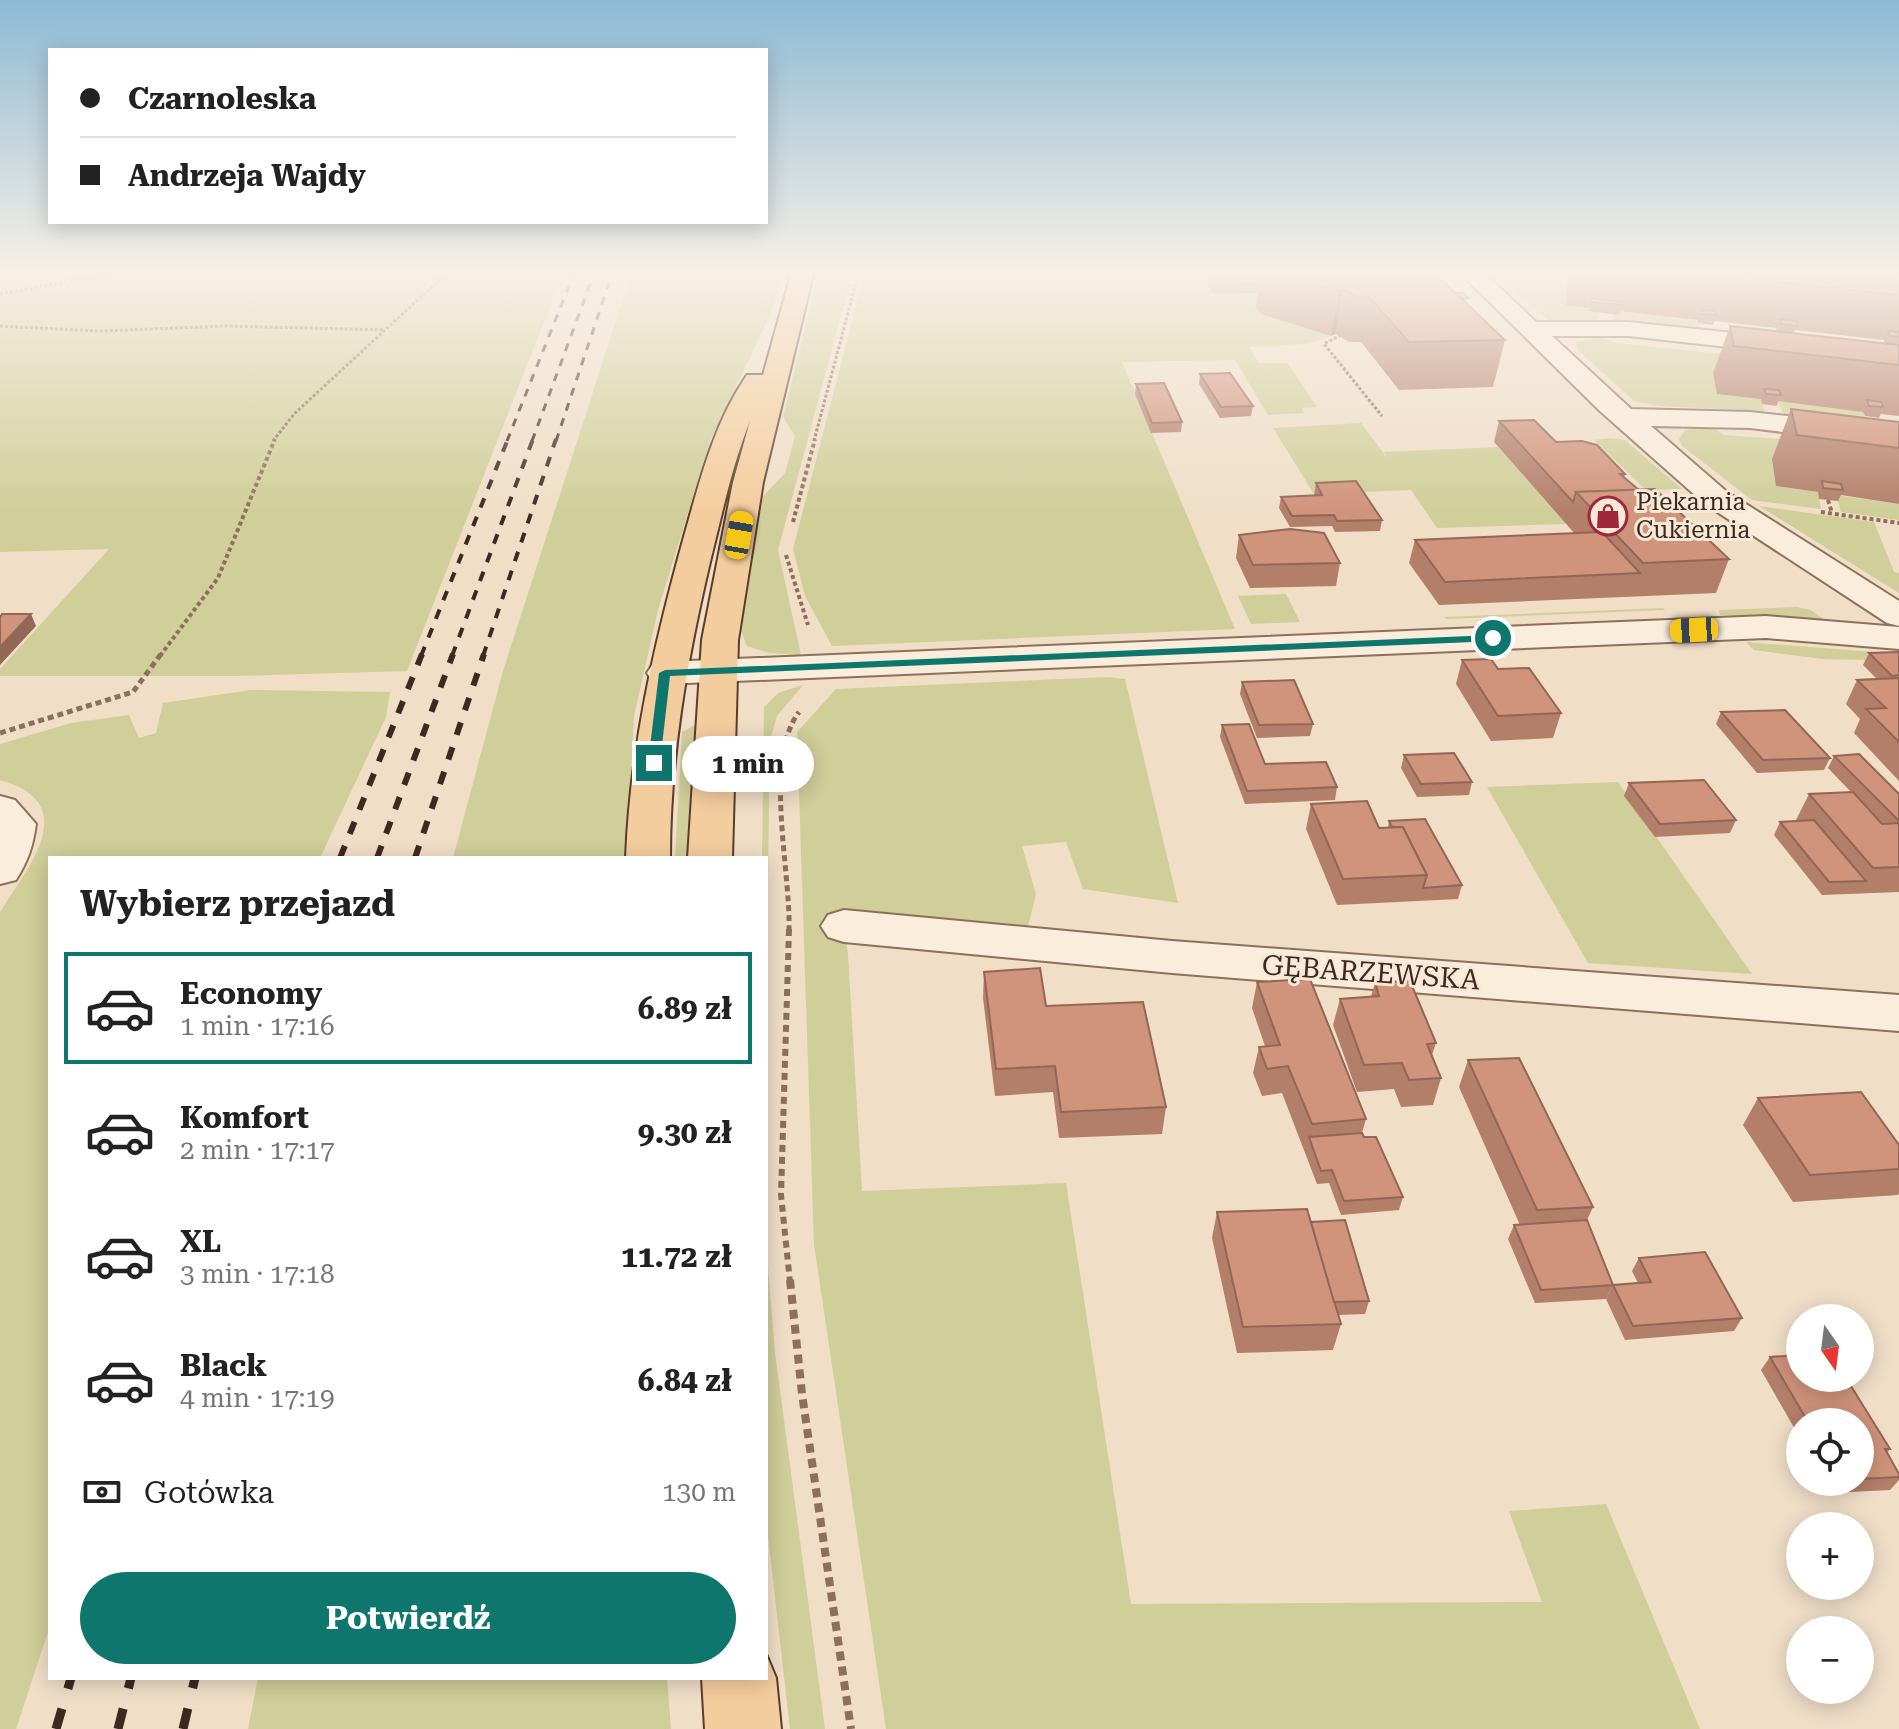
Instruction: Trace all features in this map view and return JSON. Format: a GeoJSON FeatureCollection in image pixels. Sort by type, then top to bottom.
{"type":"FeatureCollection","features":[{"type":"Feature","properties":{"kind":"main road"},"geometry":{"type":"LineString","coordinates":[[648,856],[647,823],[665,673],[725,441],[774,352]]}},
{"type":"Feature","properties":{"kind":"main road"},"geometry":{"type":"LineString","coordinates":[[710,856],[716,672],[748,482],[781,352]]}},
{"type":"Feature","properties":{"kind":"main road"},"geometry":{"type":"LineString","coordinates":[[739,1680],[743,1729]]}},
{"type":"Feature","properties":{"kind":"street"},"geometry":{"type":"LineString","coordinates":[[1553,352],[1716,498],[1899,616]]}},
{"type":"Feature","properties":{"kind":"street"},"geometry":{"type":"LineString","coordinates":[[1840,352],[1899,358]]}},
{"type":"Feature","properties":{"kind":"street"},"geometry":{"type":"LineString","coordinates":[[1624,417],[1750,420],[1899,437]]}},
{"type":"Feature","properties":{"kind":"street"},"geometry":{"type":"LineString","coordinates":[[665,673],[716,672],[818,659],[1751,628],[1899,638]]}},
{"type":"Feature","properties":{"kind":"street"},"geometry":{"type":"LineString","coordinates":[[0,809],[15,824],[11,850],[0,870]]}},
{"type":"Feature","properties":{"kind":"street","name":"GĘBARZEWSKA"},"geometry":{"type":"LineString","coordinates":[[844,926],[1172,957],[1899,1013]]}},
{"type":"Feature","properties":{"kind":"path"},"geometry":{"type":"LineString","coordinates":[[0,733],[133,692],[218,578],[270,445],[294,414],[362,352]]}},
{"type":"Feature","properties":{"kind":"path"},"geometry":{"type":"LineString","coordinates":[[793,523],[840,352]]}},
{"type":"Feature","properties":{"kind":"path"},"geometry":{"type":"LineString","coordinates":[[1330,352],[1382,416]]}},
{"type":"Feature","properties":{"kind":"path"},"geometry":{"type":"LineString","coordinates":[[1828,500],[1832,513]]}},
{"type":"Feature","properties":{"kind":"path"},"geometry":{"type":"LineString","coordinates":[[786,552],[818,659],[816,687],[786,729],[780,761],[789,923],[781,1195],[802,1394],[851,1729]]}},
{"type":"Feature","properties":{"kind":"shaded area"},"geometry":{"type":"Polygon","coordinates":[[[0,352],[532,352],[407,671],[236,676],[0,676],[0,669],[109,549],[0,552],[0,352]]]}},
{"type":"Feature","properties":{"kind":"shaded area"},"geometry":{"type":"Polygon","coordinates":[[[606,352],[752,352],[710,441],[658,610],[634,716],[627,856],[454,856],[503,671],[606,352]]]}},
{"type":"Feature","properties":{"kind":"shaded area"},"geometry":{"type":"Polygon","coordinates":[[[799,352],[831,352],[778,550],[801,655],[769,653],[747,646],[741,631],[750,552],[762,497],[785,473],[795,436],[783,417],[799,352]]]}},
{"type":"Feature","properties":{"kind":"shaded area"},"geometry":{"type":"Polygon","coordinates":[[[844,352],[1252,352],[1259,363],[1288,363],[1317,407],[1302,408],[1304,413],[1268,415],[1235,360],[1122,362],[1235,629],[832,646],[805,596],[793,549],[844,352]]]}},
{"type":"Feature","properties":{"kind":"shaded area"},"geometry":{"type":"Polygon","coordinates":[[[1580,352],[1701,352],[1899,372],[1761,399],[1764,411],[1658,406],[1634,401],[1580,352]]]}},
{"type":"Feature","properties":{"kind":"shaded area"},"geometry":{"type":"Polygon","coordinates":[[[1776,400],[1863,411],[1868,424],[1784,414],[1776,400]]]}},
{"type":"Feature","properties":{"kind":"shaded area"},"geometry":{"type":"Polygon","coordinates":[[[1361,423],[1388,459],[1384,452],[1498,447],[1566,524],[1437,528],[1411,490],[1314,494],[1273,428],[1361,423]]]}},
{"type":"Feature","properties":{"kind":"shaded area"},"geometry":{"type":"Polygon","coordinates":[[[1710,426],[1724,435],[1796,440],[1776,486],[1818,492],[1821,509],[1752,500],[1682,446],[1679,439],[1685,430],[1710,426]]]}},
{"type":"Feature","properties":{"kind":"shaded area"},"geometry":{"type":"Polygon","coordinates":[[[1594,440],[1625,440],[1682,489],[1646,490],[1594,440]]]}},
{"type":"Feature","properties":{"kind":"shaded area"},"geometry":{"type":"Polygon","coordinates":[[[1836,495],[1899,504],[1899,520],[1841,512],[1836,495]]]}},
{"type":"Feature","properties":{"kind":"shaded area"},"geometry":{"type":"Polygon","coordinates":[[[1759,506],[1874,522],[1894,572],[1899,573],[1899,593],[1759,506]]]}},
{"type":"Feature","properties":{"kind":"shaded area"},"geometry":{"type":"Polygon","coordinates":[[[1286,594],[1300,622],[1251,624],[1238,596],[1286,594]]]}},
{"type":"Feature","properties":{"kind":"shaded area"},"geometry":{"type":"Polygon","coordinates":[[[1797,607],[1811,610],[1823,619],[1720,615],[1719,610],[1797,607]]]}},
{"type":"Feature","properties":{"kind":"shaded area"},"geometry":{"type":"Polygon","coordinates":[[[1663,608],[1665,610],[1444,617],[1663,608]]]}},
{"type":"Feature","properties":{"kind":"shaded area"},"geometry":{"type":"Polygon","coordinates":[[[1746,642],[1899,654],[1899,661],[1822,659],[1754,650],[1746,642]]]}},
{"type":"Feature","properties":{"kind":"shaded area"},"geometry":{"type":"Polygon","coordinates":[[[1108,677],[1125,679],[1178,903],[1083,889],[1066,842],[1022,846],[1036,894],[1027,931],[842,910],[848,955],[862,1191],[1066,1183],[1131,1604],[1542,1602],[1509,1511],[1606,1504],[1700,1729],[886,1729],[814,1244],[797,732],[836,689],[1108,677]]]}},
{"type":"Feature","properties":{"kind":"shaded area"},"geometry":{"type":"Polygon","coordinates":[[[803,685],[777,716],[770,740],[768,872],[768,856],[762,856],[764,707],[778,693],[803,685]]]}},
{"type":"Feature","properties":{"kind":"shaded area"},"geometry":{"type":"Polygon","coordinates":[[[251,690],[390,692],[386,717],[321,856],[48,856],[48,1632],[16,1729],[0,1729],[0,912],[35,856],[44,820],[39,804],[25,790],[0,780],[0,744],[71,723],[129,715],[139,738],[156,733],[163,703],[251,690]]]}},
{"type":"Feature","properties":{"kind":"shaded area"},"geometry":{"type":"Polygon","coordinates":[[[695,725],[698,727],[693,856],[675,856],[682,732],[695,725]]]}},
{"type":"Feature","properties":{"kind":"shaded area"},"geometry":{"type":"Polygon","coordinates":[[[1618,782],[1752,974],[1588,963],[1487,787],[1618,782]]]}},
{"type":"Feature","properties":{"kind":"shaded area"},"geometry":{"type":"Polygon","coordinates":[[[768,1267],[775,1352],[825,1729],[790,1729],[768,1536],[768,1267]]]}},
{"type":"Feature","properties":{"kind":"shaded area"},"geometry":{"type":"Polygon","coordinates":[[[258,1680],[667,1680],[671,1729],[248,1729],[258,1680]]]}},
{"type":"Feature","properties":{"kind":"building"},"geometry":{"type":"Polygon","coordinates":[[[1783,352],[1899,352],[1899,365],[1783,352]]]}},
{"type":"Feature","properties":{"kind":"building"},"geometry":{"type":"Polygon","coordinates":[[[1230,373],[1253,406],[1221,407],[1200,374],[1230,373]]]}},
{"type":"Feature","properties":{"kind":"building"},"geometry":{"type":"Polygon","coordinates":[[[1164,383],[1182,422],[1152,423],[1136,384],[1164,383]]]}},
{"type":"Feature","properties":{"kind":"building"},"geometry":{"type":"Polygon","coordinates":[[[1764,389],[1779,390],[1781,395],[1766,394],[1764,389]]]}},
{"type":"Feature","properties":{"kind":"building"},"geometry":{"type":"Polygon","coordinates":[[[1867,400],[1881,402],[1883,407],[1869,406],[1867,400]]]}},
{"type":"Feature","properties":{"kind":"building"},"geometry":{"type":"Polygon","coordinates":[[[1791,409],[1899,422],[1899,448],[1797,435],[1791,409]]]}},
{"type":"Feature","properties":{"kind":"building"},"geometry":{"type":"Polygon","coordinates":[[[1534,420],[1556,442],[1582,441],[1597,445],[1625,474],[1620,474],[1639,490],[1576,492],[1573,502],[1499,421],[1534,420]]]}},
{"type":"Feature","properties":{"kind":"building"},"geometry":{"type":"Polygon","coordinates":[[[1356,481],[1382,520],[1337,521],[1334,515],[1292,516],[1281,497],[1322,495],[1316,483],[1356,481]]]}},
{"type":"Feature","properties":{"kind":"building"},"geometry":{"type":"Polygon","coordinates":[[[1822,481],[1841,484],[1843,490],[1823,488],[1822,481]]]}},
{"type":"Feature","properties":{"kind":"building"},"geometry":{"type":"Polygon","coordinates":[[[1655,489],[1729,559],[1643,563],[1576,492],[1655,489]]]}},
{"type":"Feature","properties":{"kind":"building"},"geometry":{"type":"Polygon","coordinates":[[[1290,529],[1324,533],[1340,563],[1253,565],[1239,535],[1290,529]]]}},
{"type":"Feature","properties":{"kind":"building"},"geometry":{"type":"Polygon","coordinates":[[[1602,532],[1640,573],[1445,582],[1415,540],[1602,532]]]}},
{"type":"Feature","properties":{"kind":"building"},"geometry":{"type":"Polygon","coordinates":[[[2,614],[31,614],[0,647],[0,617],[2,614]]]}},
{"type":"Feature","properties":{"kind":"building"},"geometry":{"type":"Polygon","coordinates":[[[1899,652],[1899,675],[1892,676],[1869,653],[1899,652]]]}},
{"type":"Feature","properties":{"kind":"building"},"geometry":{"type":"Polygon","coordinates":[[[1491,659],[1498,669],[1529,668],[1561,713],[1498,716],[1462,660],[1491,659]]]}},
{"type":"Feature","properties":{"kind":"building"},"geometry":{"type":"Polygon","coordinates":[[[1899,678],[1899,742],[1866,709],[1886,708],[1857,680],[1899,678]]]}},
{"type":"Feature","properties":{"kind":"building"},"geometry":{"type":"Polygon","coordinates":[[[1294,680],[1313,724],[1259,725],[1242,682],[1294,680]]]}},
{"type":"Feature","properties":{"kind":"building"},"geometry":{"type":"Polygon","coordinates":[[[1785,710],[1830,758],[1763,760],[1721,712],[1785,710]]]}},
{"type":"Feature","properties":{"kind":"building"},"geometry":{"type":"Polygon","coordinates":[[[1249,724],[1265,764],[1326,762],[1337,787],[1247,791],[1222,725],[1249,724]]]}},
{"type":"Feature","properties":{"kind":"building"},"geometry":{"type":"Polygon","coordinates":[[[1454,753],[1472,782],[1421,784],[1404,755],[1454,753]]]}},
{"type":"Feature","properties":{"kind":"building"},"geometry":{"type":"Polygon","coordinates":[[[1859,754],[1899,794],[1899,821],[1834,756],[1859,754]]]}},
{"type":"Feature","properties":{"kind":"building"},"geometry":{"type":"Polygon","coordinates":[[[1704,780],[1736,820],[1660,824],[1629,783],[1704,780]]]}},
{"type":"Feature","properties":{"kind":"building"},"geometry":{"type":"Polygon","coordinates":[[[1853,792],[1882,824],[1899,823],[1899,867],[1873,868],[1809,794],[1853,792]]]}},
{"type":"Feature","properties":{"kind":"building"},"geometry":{"type":"Polygon","coordinates":[[[1367,801],[1379,828],[1403,827],[1427,875],[1343,879],[1311,804],[1367,801]]]}},
{"type":"Feature","properties":{"kind":"building"},"geometry":{"type":"Polygon","coordinates":[[[1425,819],[1462,885],[1423,888],[1427,875],[1403,827],[1392,827],[1389,821],[1425,819]]]}},
{"type":"Feature","properties":{"kind":"building"},"geometry":{"type":"Polygon","coordinates":[[[1814,820],[1866,881],[1829,882],[1780,822],[1814,820]]]}},
{"type":"Feature","properties":{"kind":"building"},"geometry":{"type":"Polygon","coordinates":[[[1040,968],[1046,1006],[1143,1002],[1166,1107],[1061,1112],[1055,1066],[996,1069],[984,972],[1040,968]]]}},
{"type":"Feature","properties":{"kind":"building"},"geometry":{"type":"Polygon","coordinates":[[[1310,979],[1366,1119],[1312,1124],[1288,1066],[1267,1069],[1259,1047],[1280,1045],[1257,982],[1310,979]]]}},
{"type":"Feature","properties":{"kind":"building"},"geometry":{"type":"Polygon","coordinates":[[[1410,981],[1436,1043],[1427,1044],[1441,1078],[1409,1080],[1402,1063],[1364,1065],[1340,999],[1379,996],[1375,982],[1410,981]]]}},
{"type":"Feature","properties":{"kind":"building"},"geometry":{"type":"Polygon","coordinates":[[[1519,1058],[1593,1207],[1537,1210],[1468,1060],[1519,1058]]]}},
{"type":"Feature","properties":{"kind":"building"},"geometry":{"type":"Polygon","coordinates":[[[1861,1092],[1899,1145],[1899,1169],[1810,1175],[1758,1098],[1861,1092]]]}},
{"type":"Feature","properties":{"kind":"building"},"geometry":{"type":"Polygon","coordinates":[[[1362,1133],[1364,1137],[1376,1137],[1403,1197],[1344,1201],[1332,1170],[1321,1171],[1309,1137],[1362,1133]]]}},
{"type":"Feature","properties":{"kind":"building"},"geometry":{"type":"Polygon","coordinates":[[[1307,1209],[1341,1324],[1243,1327],[1217,1212],[1307,1209]]]}},
{"type":"Feature","properties":{"kind":"building"},"geometry":{"type":"Polygon","coordinates":[[[1345,1220],[1369,1301],[1334,1302],[1311,1222],[1345,1220]]]}},
{"type":"Feature","properties":{"kind":"building"},"geometry":{"type":"Polygon","coordinates":[[[1587,1220],[1613,1285],[1541,1290],[1514,1225],[1587,1220]]]}},
{"type":"Feature","properties":{"kind":"building"},"geometry":{"type":"Polygon","coordinates":[[[1705,1252],[1742,1318],[1633,1326],[1613,1285],[1651,1282],[1639,1258],[1705,1252]]]}},
{"type":"Feature","properties":{"kind":"building"},"geometry":{"type":"Polygon","coordinates":[[[1786,1356],[1786,1384],[1770,1357],[1786,1356]]]}},
{"type":"Feature","properties":{"kind":"building"},"geometry":{"type":"Polygon","coordinates":[[[1790,1392],[1855,1392],[1865,1408],[1800,1408],[1790,1392]]]}},
{"type":"Feature","properties":{"kind":"building"},"geometry":{"type":"Polygon","coordinates":[[[1874,1423],[1890,1449],[1885,1449],[1899,1477],[1874,1478],[1874,1423]]]}},
{"type":"Feature","properties":{"kind":"railway"},"geometry":{"type":"LineString","coordinates":[[507,441],[543,352]]}},
{"type":"Feature","properties":{"kind":"railway"},"geometry":{"type":"LineString","coordinates":[[532,441],[565,352]]}},
{"type":"Feature","properties":{"kind":"railway"},"geometry":{"type":"LineString","coordinates":[[556,441],[586,352]]}},
{"type":"Feature","properties":{"kind":"railway"},"geometry":{"type":"LineString","coordinates":[[421,656],[508,439]]}},
{"type":"Feature","properties":{"kind":"railway"},"geometry":{"type":"LineString","coordinates":[[452,656],[533,439]]}},
{"type":"Feature","properties":{"kind":"railway"},"geometry":{"type":"LineString","coordinates":[[483,656],[556,439]]}},
{"type":"Feature","properties":{"kind":"railway"},"geometry":{"type":"LineString","coordinates":[[341,856],[422,654]]}},
{"type":"Feature","properties":{"kind":"railway"},"geometry":{"type":"LineString","coordinates":[[378,856],[453,654]]}},
{"type":"Feature","properties":{"kind":"railway"},"geometry":{"type":"LineString","coordinates":[[416,856],[484,654]]}},
{"type":"Feature","properties":{"kind":"railway"},"geometry":{"type":"LineString","coordinates":[[56,1729],[70,1680]]}},
{"type":"Feature","properties":{"kind":"railway"},"geometry":{"type":"LineString","coordinates":[[118,1729],[130,1680]]}},
{"type":"Feature","properties":{"kind":"railway"},"geometry":{"type":"LineString","coordinates":[[183,1729],[195,1680]]}},
{"type":"Feature","properties":{"kind":"place","name":"Piekarnia Cukiernia"},"geometry":{"type":"Point","coordinates":[1608,516]}},
{"type":"Feature","properties":{"kind":"route"},"geometry":{"type":"LineString","coordinates":[[654,763],[665,673],[1493,638]]}}]}
